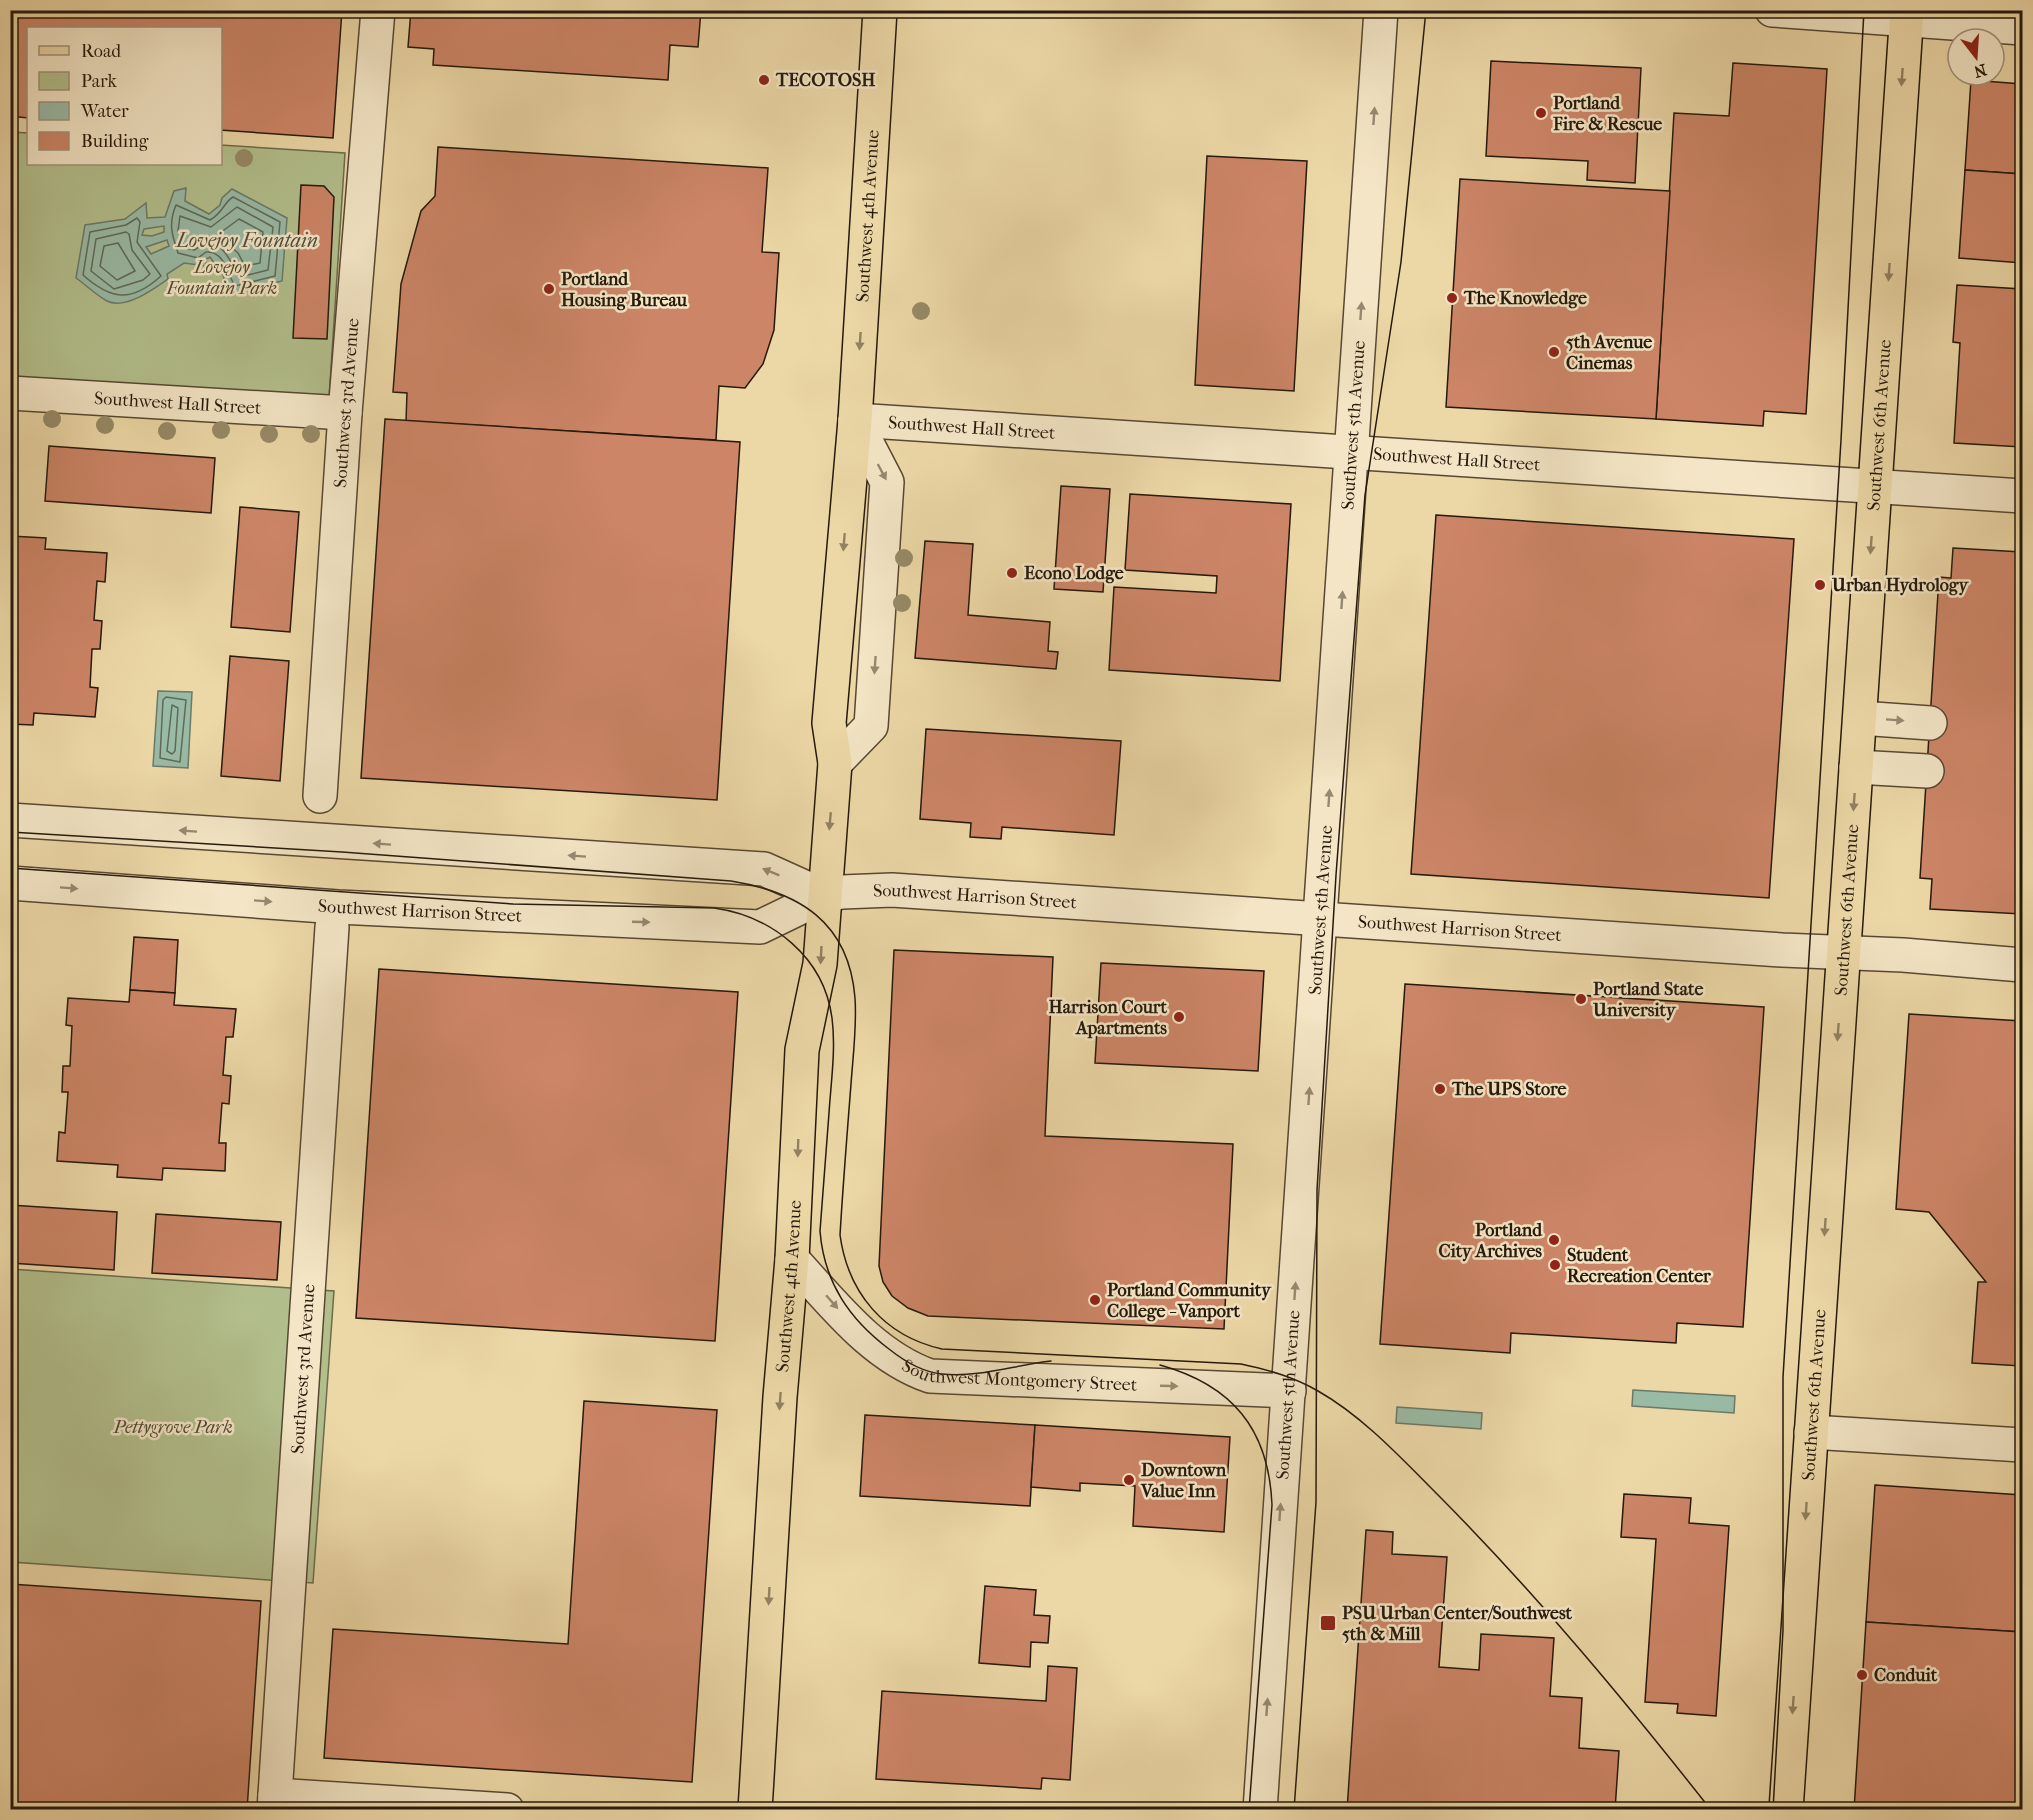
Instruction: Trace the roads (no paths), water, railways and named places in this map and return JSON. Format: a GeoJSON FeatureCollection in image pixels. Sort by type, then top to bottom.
{"type":"FeatureCollection","features":[{"type":"Feature","properties":{"kind":"main road","name":"Southwest 4th Avenue"},"geometry":{"type":"LineString","coordinates":[[755,1809],[780,1397],[792,1259],[802,1050],[819,970],[835,763],[829,723],[855,420],[880,10]]}},
{"type":"Feature","properties":{"kind":"main road","name":"Southwest 6th Avenue"},"geometry":{"type":"LineString","coordinates":[[1786,1809],[1907,15]]}},
{"type":"Feature","properties":{"kind":"street","name":"Southwest 3rd Avenue"},"geometry":{"type":"LineString","coordinates":[[320,796],[345,413],[378,10]]}},
{"type":"Feature","properties":{"kind":"street","name":"Southwest 5th Avenue"},"geometry":{"type":"LineString","coordinates":[[1260,1809],[1381,10]]}},
{"type":"Feature","properties":{"kind":"street"},"geometry":{"type":"LineString","coordinates":[[1772,10],[1907,15],[2022,28]]}},
{"type":"Feature","properties":{"kind":"street","name":"Southwest Hall Street"},"geometry":{"type":"LineString","coordinates":[[10,393],[345,413]]}},
{"type":"Feature","properties":{"kind":"street","name":"Southwest Hall Street"},"geometry":{"type":"LineString","coordinates":[[855,420],[2022,496]]}},
{"type":"Feature","properties":{"kind":"street"},"geometry":{"type":"LineString","coordinates":[[1860,717],[1930,723]]}},
{"type":"Feature","properties":{"kind":"street"},"geometry":{"type":"LineString","coordinates":[[1856,767],[1927,771]]}},
{"type":"Feature","properties":{"kind":"street"},"geometry":{"type":"LineString","coordinates":[[10,820],[764,869],[824,896]]}},
{"type":"Feature","properties":{"kind":"street","name":"Southwest Harrison Street"},"geometry":{"type":"LineString","coordinates":[[10,884],[338,907],[760,927],[824,896],[892,890],[1844,953],[2022,961]]}},
{"type":"Feature","properties":{"kind":"street","name":"Southwest 3rd Avenue"},"geometry":{"type":"LineString","coordinates":[[274,1802],[332,927]]}},
{"type":"Feature","properties":{"kind":"street","name":"Southwest Montgomery Street"},"geometry":{"type":"LineString","coordinates":[[792,1259],[862,1334],[910,1368],[930,1376],[1289,1391]]}},
{"type":"Feature","properties":{"kind":"street"},"geometry":{"type":"LineString","coordinates":[[1811,1432],[2022,1445]]}},
{"type":"Feature","properties":{"kind":"street"},"geometry":{"type":"LineString","coordinates":[[274,1802],[507,1809]]}},
{"type":"Feature","properties":{"kind":"water","name":"Lovejoy Fountain"},"geometry":{"type":"Polygon","coordinates":[[[186,188],[185,201],[209,214],[220,205],[222,198],[232,189],[287,218],[282,281],[229,294],[220,266],[216,266],[210,257],[206,259],[206,266],[184,263],[167,274],[168,279],[147,293],[131,301],[114,303],[103,299],[76,278],[85,225],[125,219],[146,203],[147,218],[165,217],[174,191],[186,188]],[[164,226],[144,229],[142,235],[152,236],[164,232],[164,226]],[[167,240],[146,247],[151,254],[169,246],[167,240]]]}},
{"type":"Feature","properties":{"kind":"water"},"geometry":{"type":"Polygon","coordinates":[[[158,691],[192,692],[188,768],[153,766],[158,691]]]}},
{"type":"Feature","properties":{"kind":"water"},"geometry":{"type":"Polygon","coordinates":[[[1633,1390],[1735,1396],[1734,1413],[1632,1406],[1633,1390]]]}},
{"type":"Feature","properties":{"kind":"water"},"geometry":{"type":"Polygon","coordinates":[[[1397,1407],[1482,1413],[1481,1429],[1396,1423],[1397,1407]]]}},
{"type":"Feature","properties":{"kind":"tram line"},"geometry":{"type":"LineString","coordinates":[[1294,1810],[1316,1502],[1317,1190],[1336,875],[1365,495],[1401,262],[1426,10]]}},
{"type":"Feature","properties":{"kind":"tram line"},"geometry":{"type":"LineString","coordinates":[[1773,1810],[1783,1630],[1783,1377],[1841,440],[1864,10]]}},
{"type":"Feature","properties":{"kind":"tram line"},"geometry":{"type":"LineString","coordinates":[[10,832],[342,852],[731,881],[778,893],[799,903],[831,930],[843,949],[851,972],[855,998],[855,1030],[840,1235],[844,1256],[860,1293],[886,1323],[921,1343],[942,1349],[1241,1364],[1281,1374],[1318,1391],[1351,1413],[1383,1440],[1477,1535],[1580,1650],[1711,1810]]}},
{"type":"Feature","properties":{"kind":"tram line"},"geometry":{"type":"LineString","coordinates":[[10,868],[513,904],[714,908],[756,920],[775,930],[806,958],[827,996],[832,1018],[833,1066],[820,1231],[827,1267],[841,1298],[862,1325],[875,1337],[901,1358],[927,1371],[942,1374],[969,1374],[1051,1361]]}},
{"type":"Feature","properties":{"kind":"tram line"},"geometry":{"type":"LineString","coordinates":[[1160,1365],[1207,1385],[1226,1398],[1242,1414],[1263,1454],[1269,1478],[1272,1505],[1249,1810]]}},
{"type":"Feature","properties":{"kind":"place","name":"TECOTOSH"},"geometry":{"type":"Point","coordinates":[764,80]}},
{"type":"Feature","properties":{"kind":"place","name":"Portland Fire & Rescue"},"geometry":{"type":"Point","coordinates":[1541,113]}},
{"type":"Feature","properties":{"kind":"place","name":"Portland Housing Bureau"},"geometry":{"type":"Point","coordinates":[549,289]}},
{"type":"Feature","properties":{"kind":"place","name":"The Knowledge"},"geometry":{"type":"Point","coordinates":[1452,298]}},
{"type":"Feature","properties":{"kind":"place","name":"5th Avenue Cinemas"},"geometry":{"type":"Point","coordinates":[1554,352]}},
{"type":"Feature","properties":{"kind":"place","name":"Econo Lodge"},"geometry":{"type":"Point","coordinates":[1012,573]}},
{"type":"Feature","properties":{"kind":"place","name":"Urban Hydrology"},"geometry":{"type":"Point","coordinates":[1820,585]}},
{"type":"Feature","properties":{"kind":"place","name":"Portland State University"},"geometry":{"type":"Point","coordinates":[1581,999]}},
{"type":"Feature","properties":{"kind":"place","name":"Harrison Court Apartments"},"geometry":{"type":"Point","coordinates":[1179,1017]}},
{"type":"Feature","properties":{"kind":"place","name":"The UPS Store"},"geometry":{"type":"Point","coordinates":[1440,1089]}},
{"type":"Feature","properties":{"kind":"place","name":"Portland City Archives"},"geometry":{"type":"Point","coordinates":[1554,1240]}},
{"type":"Feature","properties":{"kind":"place","name":"Student Recreation Center"},"geometry":{"type":"Point","coordinates":[1555,1265]}},
{"type":"Feature","properties":{"kind":"place","name":"Portland Community College - Vanport"},"geometry":{"type":"Point","coordinates":[1095,1300]}},
{"type":"Feature","properties":{"kind":"place","name":"Downtown Value Inn"},"geometry":{"type":"Point","coordinates":[1129,1480]}},
{"type":"Feature","properties":{"kind":"place","name":"PSU Urban Center/Southwest 5th & Mill"},"geometry":{"type":"Point","coordinates":[1328,1623]}},
{"type":"Feature","properties":{"kind":"place","name":"Conduit"},"geometry":{"type":"Point","coordinates":[1862,1675]}},
{"type":"Feature","properties":{"kind":"park label","name":"Lovejoy Fountain Park"},"geometry":{"type":"Point","coordinates":[222,277]}},
{"type":"Feature","properties":{"kind":"park label","name":"Pettygrove Park"},"geometry":{"type":"Point","coordinates":[173,1427]}}]}
